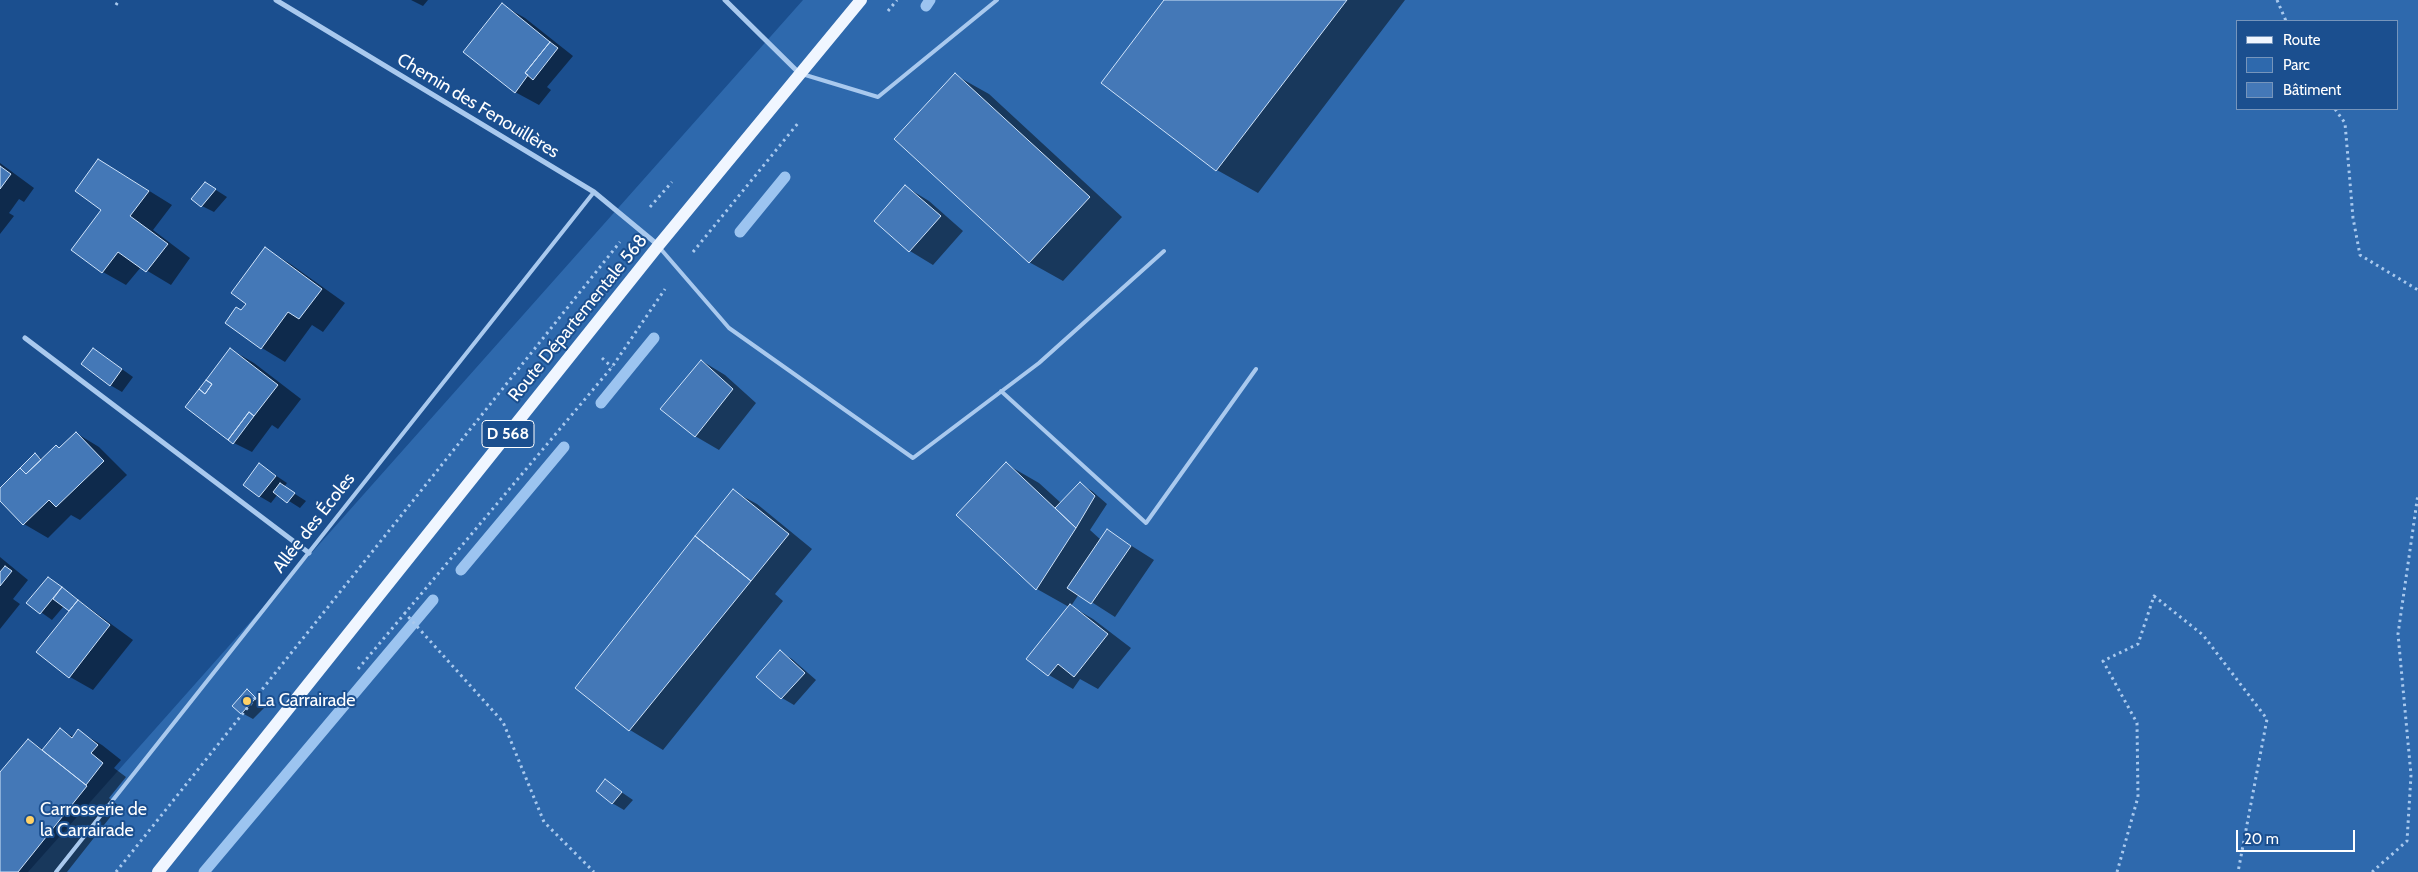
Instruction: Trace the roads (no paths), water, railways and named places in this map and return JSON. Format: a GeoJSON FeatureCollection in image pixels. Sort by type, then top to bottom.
{"type":"FeatureCollection","features":[{"type":"Feature","properties":{"kind":"main road","name":"Route Départementale 568"},"geometry":{"type":"LineString","coordinates":[[158,872],[658,246],[861,0]]}},
{"type":"Feature","properties":{"kind":"street","name":"Chemin des Fenouillères"},"geometry":{"type":"LineString","coordinates":[[276,0],[594,192],[658,246]]}},
{"type":"Feature","properties":{"kind":"street"},"geometry":{"type":"LineString","coordinates":[[725,0],[800,74]]}},
{"type":"Feature","properties":{"kind":"street"},"geometry":{"type":"LineString","coordinates":[[25,338],[308,553]]}},
{"type":"Feature","properties":{"kind":"lane"},"geometry":{"type":"LineString","coordinates":[[800,74],[878,97],[997,0]]}},
{"type":"Feature","properties":{"kind":"lane","name":"Allée des Écoles"},"geometry":{"type":"LineString","coordinates":[[56,872],[594,192]]}},
{"type":"Feature","properties":{"kind":"lane"},"geometry":{"type":"LineString","coordinates":[[658,246],[729,328],[913,458],[1039,362],[1164,251]]}},
{"type":"Feature","properties":{"kind":"lane"},"geometry":{"type":"LineString","coordinates":[[1001,391],[1146,523],[1256,369]]}},
{"type":"Feature","properties":{"kind":"waterway"},"geometry":{"type":"LineString","coordinates":[[926,6],[930,0]]}},
{"type":"Feature","properties":{"kind":"waterway"},"geometry":{"type":"LineString","coordinates":[[740,232],[785,177]]}},
{"type":"Feature","properties":{"kind":"waterway"},"geometry":{"type":"LineString","coordinates":[[601,403],[654,338]]}},
{"type":"Feature","properties":{"kind":"waterway"},"geometry":{"type":"LineString","coordinates":[[461,570],[564,447]]}},
{"type":"Feature","properties":{"kind":"waterway"},"geometry":{"type":"LineString","coordinates":[[204,872],[433,600]]}},
{"type":"Feature","properties":{"kind":"place","name":"La Carrairade"},"geometry":{"type":"Point","coordinates":[247,701]}},
{"type":"Feature","properties":{"kind":"place","name":"Carrosserie de la Carrairade"},"geometry":{"type":"Point","coordinates":[30,820]}}]}
